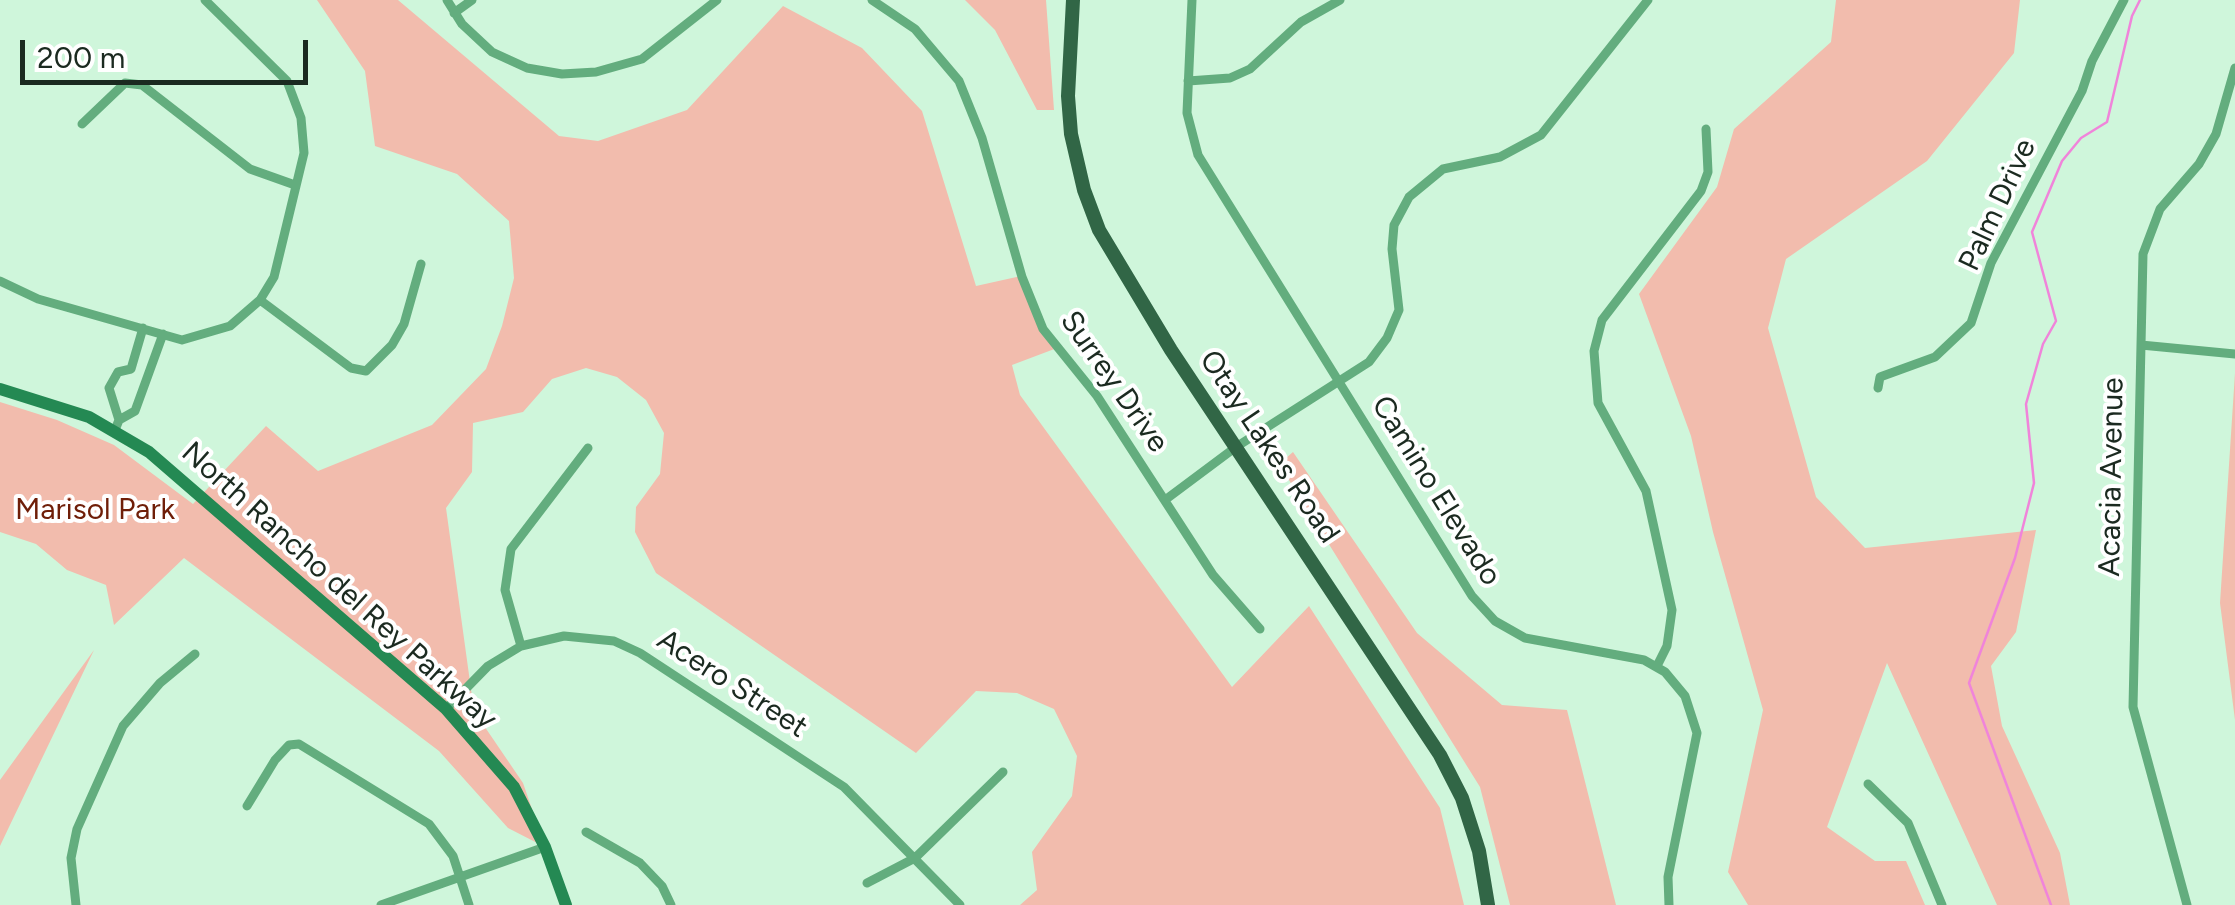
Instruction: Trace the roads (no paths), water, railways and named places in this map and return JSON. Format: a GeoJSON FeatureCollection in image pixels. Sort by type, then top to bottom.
{"type":"FeatureCollection","features":[{"type":"Feature","properties":{"kind":"main road","name":"Otay Lakes Road"},"geometry":{"type":"LineString","coordinates":[[1073,0],[1069,115],[1091,210],[1119,268],[1440,755],[1462,798],[1479,851],[1488,905]]}},
{"type":"Feature","properties":{"kind":"street"},"geometry":{"type":"LineString","coordinates":[[0,281],[38,299],[182,340],[230,326],[260,300],[274,277],[304,141],[287,81],[205,0]]}},
{"type":"Feature","properties":{"kind":"street"},"geometry":{"type":"LineString","coordinates":[[447,0],[481,44],[515,64],[550,73],[596,72],[642,59],[717,0]]}},
{"type":"Feature","properties":{"kind":"street"},"geometry":{"type":"LineString","coordinates":[[454,13],[472,0]]}},
{"type":"Feature","properties":{"kind":"street","name":"Surrey Drive"},"geometry":{"type":"LineString","coordinates":[[872,0],[916,29],[959,81],[982,138],[1022,277],[1042,329],[1098,396],[1213,575],[1260,629]]}},
{"type":"Feature","properties":{"kind":"street","name":"Camino Elevado"},"geometry":{"type":"LineString","coordinates":[[1192,0],[1188,122],[1198,154],[1486,614],[1533,640],[1634,657],[1656,666]]}},
{"type":"Feature","properties":{"kind":"street"},"geometry":{"type":"LineString","coordinates":[[1188,81],[1230,78],[1250,70],[1301,22],[1340,0]]}},
{"type":"Feature","properties":{"kind":"street"},"geometry":{"type":"LineString","coordinates":[[1164,500],[1236,447],[1376,355],[1396,320],[1394,225],[1409,197],[1442,169],[1500,157],[1540,135],[1648,0]]}},
{"type":"Feature","properties":{"kind":"street","name":"Palm Drive"},"geometry":{"type":"LineString","coordinates":[[1878,388],[1880,377],[1935,357],[1971,323],[1991,263],[2082,91],[2092,61],[2124,0]]}},
{"type":"Feature","properties":{"kind":"street","name":"Acacia Avenue"},"geometry":{"type":"LineString","coordinates":[[2187,905],[2133,707],[2143,254],[2153,224],[2216,134],[2235,68]]}},
{"type":"Feature","properties":{"kind":"street"},"geometry":{"type":"LineString","coordinates":[[82,124],[125,83],[142,86],[250,170],[295,185]]}},
{"type":"Feature","properties":{"kind":"street"},"geometry":{"type":"LineString","coordinates":[[1670,905],[1668,876],[1697,734],[1685,696],[1656,666],[1667,646],[1672,610],[1646,491],[1598,403],[1594,351],[1602,320],[1701,192],[1708,172],[1706,129]]}},
{"type":"Feature","properties":{"kind":"street"},"geometry":{"type":"LineString","coordinates":[[260,300],[351,368],[366,370],[383,356],[404,324],[421,264]]}},
{"type":"Feature","properties":{"kind":"street"},"geometry":{"type":"LineString","coordinates":[[131,369],[143,328]]}},
{"type":"Feature","properties":{"kind":"street"},"geometry":{"type":"LineString","coordinates":[[149,375],[131,369],[118,372],[108,388],[117,425],[134,410],[149,375],[163,334]]}},
{"type":"Feature","properties":{"kind":"street"},"geometry":{"type":"LineString","coordinates":[[2141,346],[2235,354]]}},
{"type":"Feature","properties":{"kind":"street","name":"North Rancho del Rey Parkway"},"geometry":{"type":"LineString","coordinates":[[0,389],[117,425],[182,476],[446,709],[501,769],[545,847],[566,905]]}},
{"type":"Feature","properties":{"kind":"street"},"geometry":{"type":"LineString","coordinates":[[521,646],[506,601],[509,555],[520,532],[588,448]]}},
{"type":"Feature","properties":{"kind":"street","name":"Acero Street"},"geometry":{"type":"LineString","coordinates":[[446,709],[488,666],[521,646],[576,635],[614,642],[640,653],[844,787],[960,905]]}},
{"type":"Feature","properties":{"kind":"street"},"geometry":{"type":"LineString","coordinates":[[76,905],[71,858],[78,830],[123,726],[148,695],[196,654]]}},
{"type":"Feature","properties":{"kind":"street"},"geometry":{"type":"LineString","coordinates":[[247,806],[274,760],[289,746],[300,744],[429,824],[448,846],[469,905]]}},
{"type":"Feature","properties":{"kind":"street"},"geometry":{"type":"LineString","coordinates":[[867,883],[914,858],[1002,772]]}},
{"type":"Feature","properties":{"kind":"street"},"geometry":{"type":"LineString","coordinates":[[1868,784],[1908,823],[1942,905]]}},
{"type":"Feature","properties":{"kind":"street"},"geometry":{"type":"LineString","coordinates":[[586,832],[640,863],[662,886],[671,905]]}},
{"type":"Feature","properties":{"kind":"street"},"geometry":{"type":"LineString","coordinates":[[381,905],[545,847]]}},
{"type":"Feature","properties":{"kind":"waterway"},"geometry":{"type":"LineString","coordinates":[[2051,905],[1969,683],[2015,558],[2034,483],[2026,404],[2043,344],[2056,321],[2032,232],[2062,161],[2081,138],[2107,122],[2132,16],[2140,0]]}},
{"type":"Feature","properties":{"kind":"park label","name":"Marisol Park"},"geometry":{"type":"Point","coordinates":[95,510]}}]}
